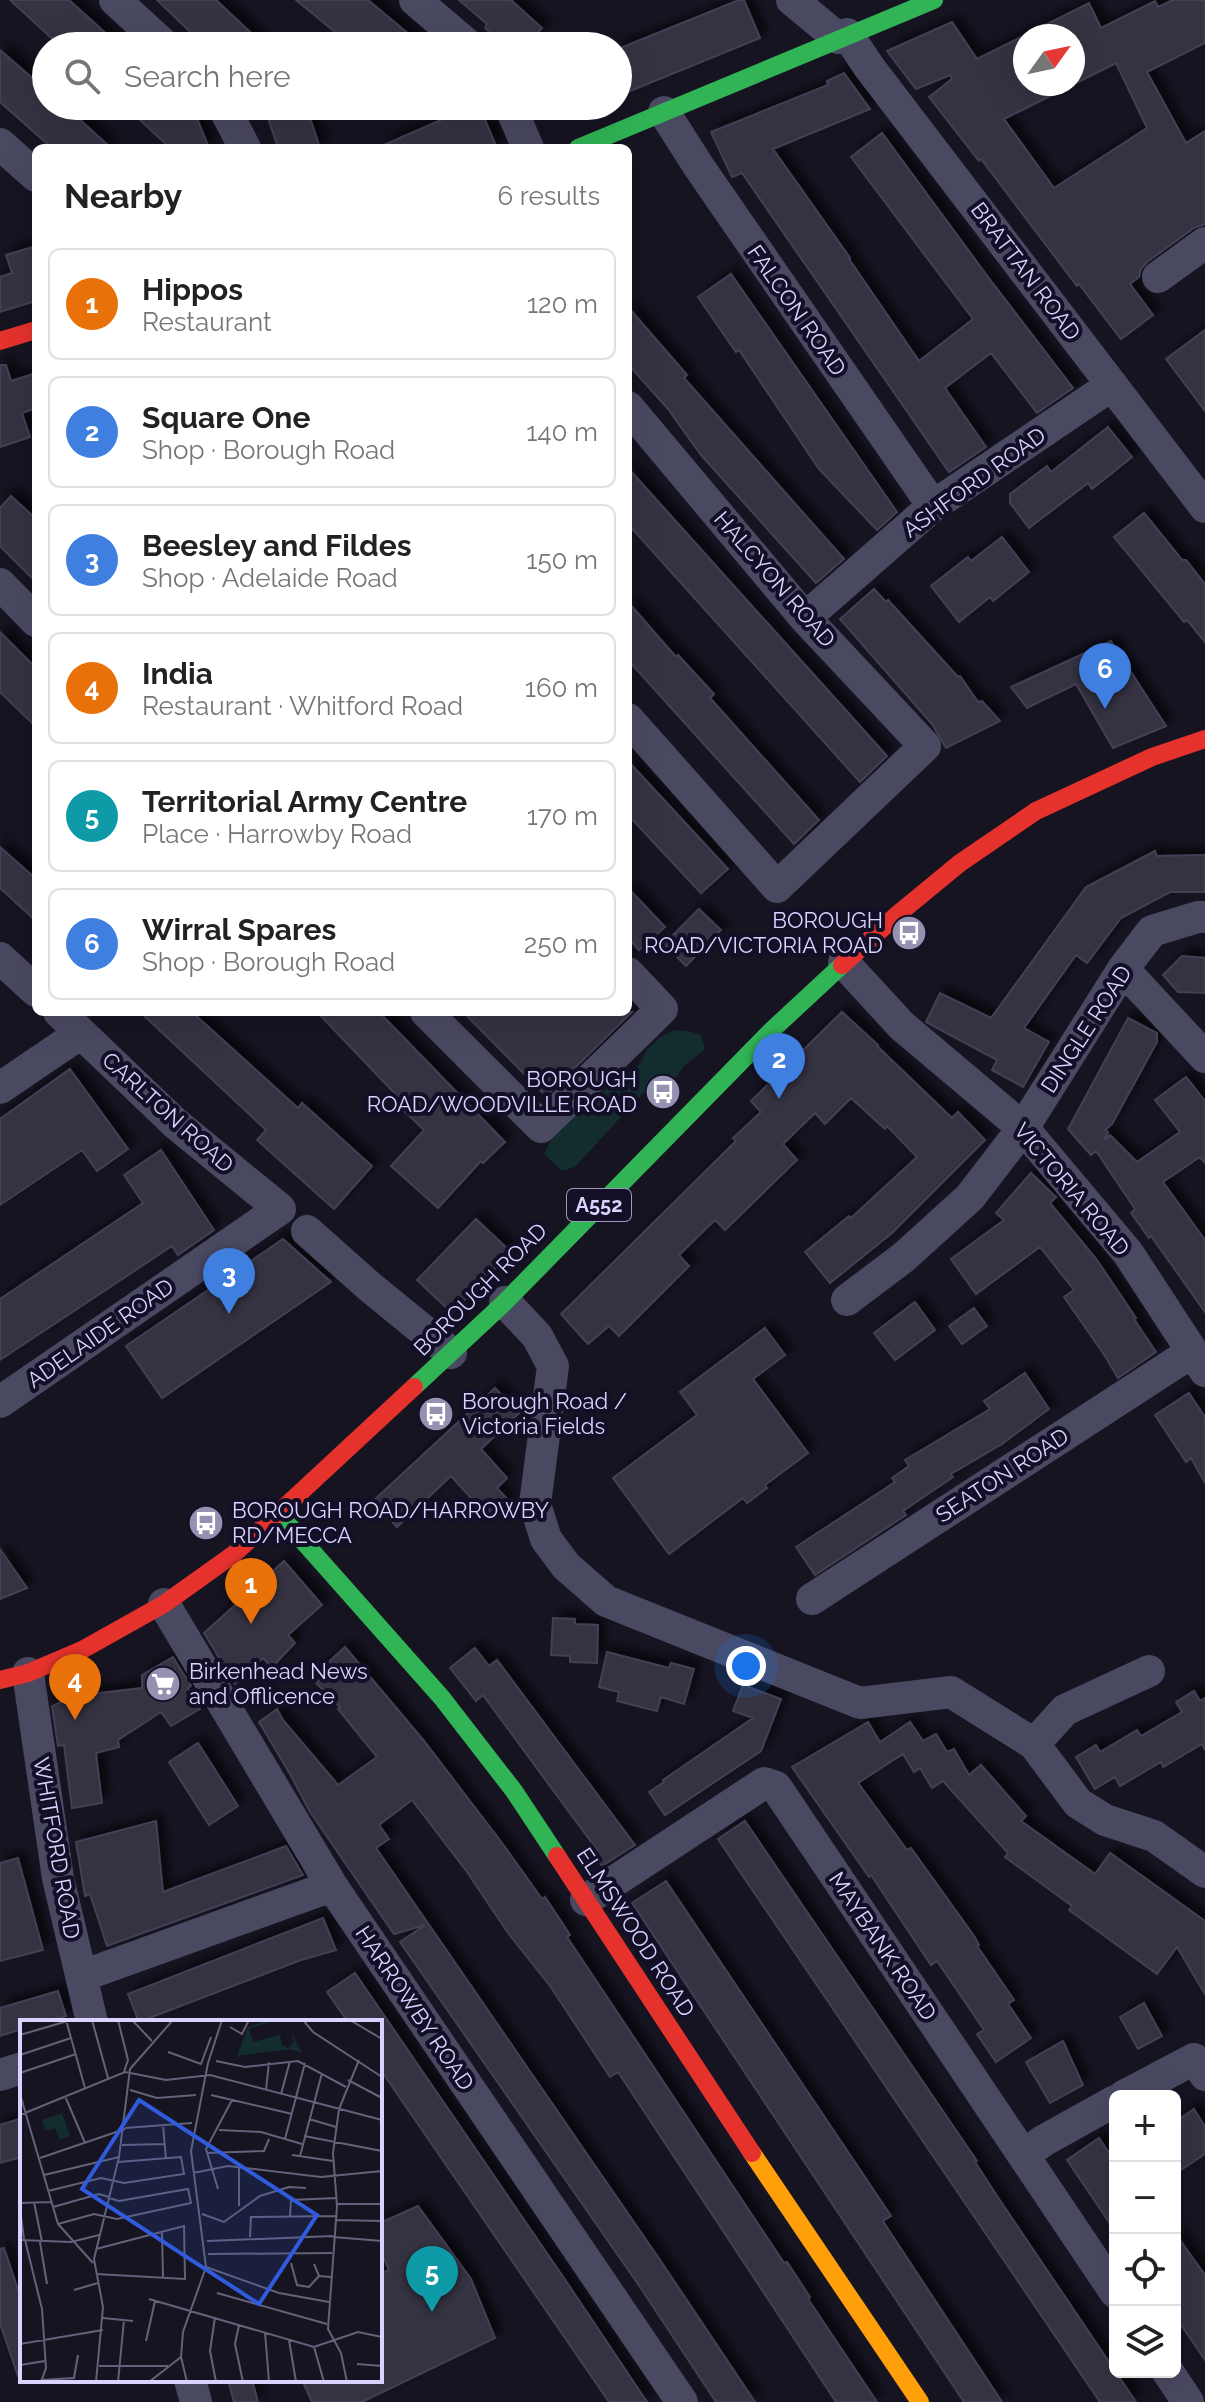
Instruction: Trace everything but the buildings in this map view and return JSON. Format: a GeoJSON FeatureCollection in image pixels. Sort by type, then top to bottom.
{"type":"FeatureCollection","features":[{"type":"Feature","properties":{"kind":"main road"},"geometry":{"type":"LineString","coordinates":[[588,144],[934,0]]}},
{"type":"Feature","properties":{"kind":"main road"},"geometry":{"type":"LineString","coordinates":[[0,341],[32,331]]}},
{"type":"Feature","properties":{"kind":"main road","name":"BOROUGH ROAD"},"geometry":{"type":"LineString","coordinates":[[14,1677],[82,1650],[164,1604],[234,1554],[505,1302],[740,1063],[844,963],[960,863],[1036,811],[1152,757],[1205,739]]}},
{"type":"Feature","properties":{"kind":"main road","name":"ELMSWOOD ROAD"},"geometry":{"type":"LineString","coordinates":[[279,1514],[442,1698],[514,1791],[823,2261],[920,2402]]}},
{"type":"Feature","properties":{"kind":"street"},"geometry":{"type":"LineString","coordinates":[[115,0],[150,32]]}},
{"type":"Feature","properties":{"kind":"street"},"geometry":{"type":"LineString","coordinates":[[415,0],[453,32]]}},
{"type":"Feature","properties":{"kind":"street","name":"BRATTAN ROAD"},"geometry":{"type":"LineString","coordinates":[[792,0],[842,36],[869,67],[1205,507]]}},
{"type":"Feature","properties":{"kind":"street","name":"FALCON ROAD"},"geometry":{"type":"LineString","coordinates":[[664,112],[933,506]]}},
{"type":"Feature","properties":{"kind":"street"},"geometry":{"type":"LineString","coordinates":[[230,120],[243,144]]}},
{"type":"Feature","properties":{"kind":"street"},"geometry":{"type":"LineString","coordinates":[[516,120],[526,144]]}},
{"type":"Feature","properties":{"kind":"street"},"geometry":{"type":"LineString","coordinates":[[0,144],[32,172]]}},
{"type":"Feature","properties":{"kind":"street"},"geometry":{"type":"LineString","coordinates":[[1158,277],[1205,243]]}},
{"type":"Feature","properties":{"kind":"street","name":"ASHFORD ROAD"},"geometry":{"type":"LineString","coordinates":[[805,618],[933,506],[1112,385]]}},
{"type":"Feature","properties":{"kind":"street","name":"HALCYON ROAD"},"geometry":{"type":"LineString","coordinates":[[632,412],[805,618],[925,746],[777,887],[632,724]]}},
{"type":"Feature","properties":{"kind":"street"},"geometry":{"type":"LineString","coordinates":[[0,584],[32,617]]}},
{"type":"Feature","properties":{"kind":"street","name":"DINGLE ROAD"},"geometry":{"type":"LineString","coordinates":[[847,1300],[904,1257],[970,1197],[1023,1128],[1123,969],[1152,931],[1205,917]]}},
{"type":"Feature","properties":{"kind":"street"},"geometry":{"type":"LineString","coordinates":[[0,958],[32,987]]}},
{"type":"Feature","properties":{"kind":"street","name":"VICTORIA ROAD"},"geometry":{"type":"LineString","coordinates":[[844,963],[902,1026],[1023,1128],[1128,1253],[1199,1362]]}},
{"type":"Feature","properties":{"kind":"street"},"geometry":{"type":"LineString","coordinates":[[1123,969],[1205,1057]]}},
{"type":"Feature","properties":{"kind":"street"},"geometry":{"type":"LineString","coordinates":[[430,1016],[541,1127],[662,1009],[632,977]]}},
{"type":"Feature","properties":{"kind":"street"},"geometry":{"type":"LineString","coordinates":[[0,1088],[70,1022]]}},
{"type":"Feature","properties":{"kind":"street","name":"CARLTON ROAD"},"geometry":{"type":"LineString","coordinates":[[70,1022],[175,1123],[280,1209]]}},
{"type":"Feature","properties":{"kind":"street","name":"ADELAIDE ROAD"},"geometry":{"type":"LineString","coordinates":[[0,1402],[280,1209]]}},
{"type":"Feature","properties":{"kind":"street"},"geometry":{"type":"LineString","coordinates":[[307,1231],[451,1353]]}},
{"type":"Feature","properties":{"kind":"street"},"geometry":{"type":"LineString","coordinates":[[505,1302],[537,1336],[553,1366],[535,1504],[546,1539],[566,1566],[606,1601],[860,1703],[951,1692],[1034,1744],[1078,1803],[1105,1820],[1154,1836],[1205,1872]]}},
{"type":"Feature","properties":{"kind":"street","name":"SEATON ROAD"},"geometry":{"type":"LineString","coordinates":[[812,1599],[1199,1362]]}},
{"type":"Feature","properties":{"kind":"street","name":"HARROWBY ROAD"},"geometry":{"type":"LineString","coordinates":[[164,1604],[332,1886],[682,2402]]}},
{"type":"Feature","properties":{"kind":"street"},"geometry":{"type":"LineString","coordinates":[[1034,1744],[1065,1710],[1149,1671]]}},
{"type":"Feature","properties":{"kind":"street","name":"WHITFORD ROAD"},"geometry":{"type":"LineString","coordinates":[[14,1677],[92,2020]]}},
{"type":"Feature","properties":{"kind":"street","name":"MAYBANK ROAD"},"geometry":{"type":"LineString","coordinates":[[586,1900],[764,1783],[776,1787],[1109,2283]]}},
{"type":"Feature","properties":{"kind":"street"},"geometry":{"type":"LineString","coordinates":[[82,1976],[332,1886]]}},
{"type":"Feature","properties":{"kind":"street"},"geometry":{"type":"LineString","coordinates":[[1135,2090],[1194,2059],[1205,2075]]}},
{"type":"Feature","properties":{"kind":"street"},"geometry":{"type":"LineString","coordinates":[[0,2075],[20,2069]]}},
{"type":"Feature","properties":{"kind":"street"},"geometry":{"type":"LineString","coordinates":[[1024,2155],[1109,2104]]}},
{"type":"Feature","properties":{"kind":"street"},"geometry":{"type":"LineString","coordinates":[[1172,2378],[1188,2402]]}},
{"type":"Feature","properties":{"kind":"street"},"geometry":{"type":"LineString","coordinates":[[191,2382],[196,2402]]}},
{"type":"Feature","properties":{"kind":"green space"},"geometry":{"type":"Polygon","coordinates":[[[675,1030],[701,1035],[705,1049],[683,1067],[674,1080],[643,1093],[575,1167],[562,1171],[544,1154],[569,1115],[639,1065],[647,1050],[660,1037],[675,1030]]]}},
{"type":"Feature","properties":{"kind":"traffic: fast"},"geometry":{"type":"LineString","coordinates":[[588,144],[934,0]]}},
{"type":"Feature","properties":{"kind":"traffic: fast"},"geometry":{"type":"LineString","coordinates":[[414,1387],[505,1302],[772,1030],[842,965]]}},
{"type":"Feature","properties":{"kind":"traffic: fast"},"geometry":{"type":"LineString","coordinates":[[279,1514],[442,1698],[514,1791],[557,1856]]}},
{"type":"Feature","properties":{"kind":"traffic: slow"},"geometry":{"type":"LineString","coordinates":[[752,2153],[920,2402]]}},
{"type":"Feature","properties":{"kind":"traffic: jam"},"geometry":{"type":"LineString","coordinates":[[0,341],[32,331]]}},
{"type":"Feature","properties":{"kind":"traffic: jam"},"geometry":{"type":"LineString","coordinates":[[842,965],[960,863],[1036,811],[1152,757],[1205,739]]}},
{"type":"Feature","properties":{"kind":"traffic: jam"},"geometry":{"type":"LineString","coordinates":[[0,1680],[28,1673],[82,1650],[164,1604],[234,1554],[414,1387]]}},
{"type":"Feature","properties":{"kind":"traffic: jam"},"geometry":{"type":"LineString","coordinates":[[557,1856],[752,2153]]}},
{"type":"Feature","properties":{"kind":"place","name":"Wirral Spares"},"geometry":{"type":"Point","coordinates":[1105,709]}},
{"type":"Feature","properties":{"kind":"place","name":"BOROUGH ROAD/VICTORIA ROAD"},"geometry":{"type":"Point","coordinates":[909,933]}},
{"type":"Feature","properties":{"kind":"place","name":"BOROUGH ROAD/WOODVILLE ROAD"},"geometry":{"type":"Point","coordinates":[663,1092]}},
{"type":"Feature","properties":{"kind":"place","name":"Square One"},"geometry":{"type":"Point","coordinates":[779,1099]}},
{"type":"Feature","properties":{"kind":"place","name":"Beesley and Fildes"},"geometry":{"type":"Point","coordinates":[229,1314]}},
{"type":"Feature","properties":{"kind":"place","name":"Borough Road / Victoria Fields"},"geometry":{"type":"Point","coordinates":[436,1414]}},
{"type":"Feature","properties":{"kind":"place","name":"BOROUGH ROAD/HARROWBY RD/MECCA"},"geometry":{"type":"Point","coordinates":[206,1523]}},
{"type":"Feature","properties":{"kind":"place","name":"Hippos"},"geometry":{"type":"Point","coordinates":[251,1624]}},
{"type":"Feature","properties":{"kind":"place","name":"Birkenhead News and Offlicence"},"geometry":{"type":"Point","coordinates":[163,1684]}},
{"type":"Feature","properties":{"kind":"place","name":"India"},"geometry":{"type":"Point","coordinates":[75,1720]}},
{"type":"Feature","properties":{"kind":"place","name":"Territorial Army Centre"},"geometry":{"type":"Point","coordinates":[432,2312]}}]}
